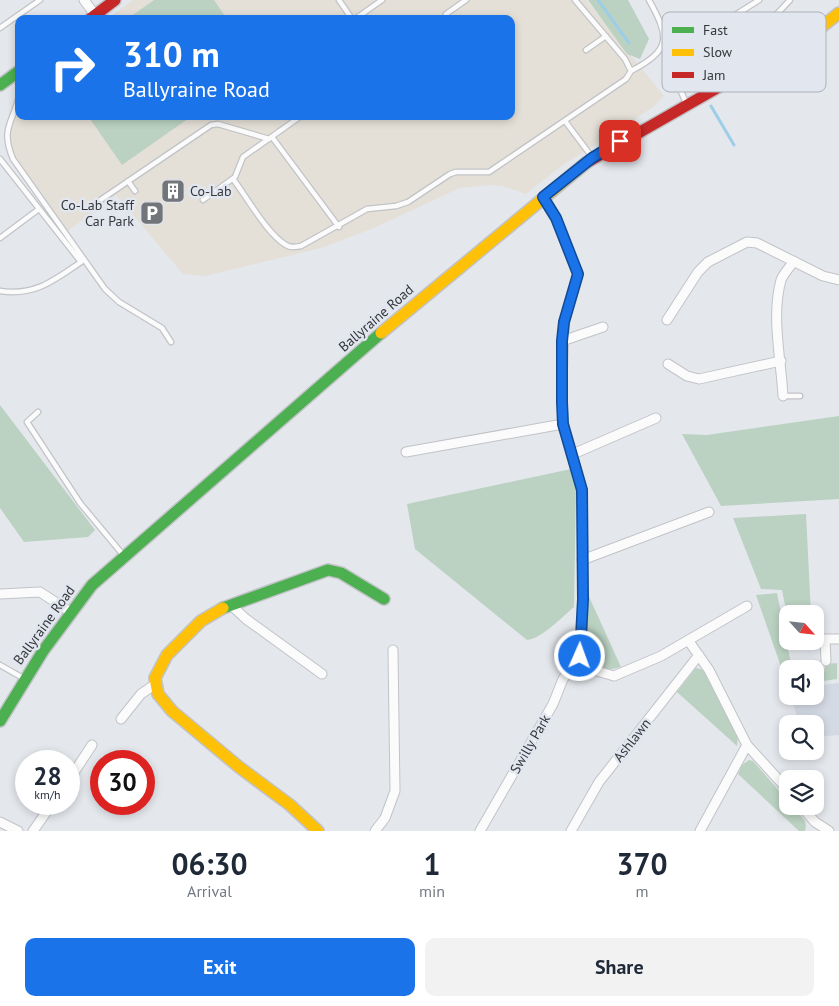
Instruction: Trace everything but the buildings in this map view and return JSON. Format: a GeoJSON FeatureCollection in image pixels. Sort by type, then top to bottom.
{"type":"FeatureCollection","features":[{"type":"Feature","properties":{"kind":"main road"},"geometry":{"type":"LineString","coordinates":[[96,15],[115,0]]}},
{"type":"Feature","properties":{"kind":"main road","name":"Ballyraine Road"},"geometry":{"type":"LineString","coordinates":[[826,23],[839,13]]}},
{"type":"Feature","properties":{"kind":"main road"},"geometry":{"type":"LineString","coordinates":[[0,85],[15,78]]}},
{"type":"Feature","properties":{"kind":"main road","name":"Ballyraine Road"},"geometry":{"type":"LineString","coordinates":[[0,721],[24,678],[69,611],[92,585],[124,556],[316,392],[369,343],[592,158],[708,92]]}},
{"type":"Feature","properties":{"kind":"main road"},"geometry":{"type":"LineString","coordinates":[[318,831],[300,814],[239,767],[164,703],[154,685],[155,676],[170,652],[186,633],[203,619],[221,609],[328,570],[341,573],[384,599]]}},
{"type":"Feature","properties":{"kind":"street"},"geometry":{"type":"LineString","coordinates":[[84,0],[92,15]]}},
{"type":"Feature","properties":{"kind":"street"},"geometry":{"type":"LineString","coordinates":[[543,197],[556,218],[578,274],[568,304],[562,341],[563,424],[582,490],[580,656],[598,671],[614,676],[661,656],[747,606]]}},
{"type":"Feature","properties":{"kind":"street"},"geometry":{"type":"LineString","coordinates":[[667,320],[702,267],[717,256],[747,242],[757,243],[823,276],[839,280]]}},
{"type":"Feature","properties":{"kind":"street"},"geometry":{"type":"LineString","coordinates":[[784,396],[778,302],[782,278],[794,261]]}},
{"type":"Feature","properties":{"kind":"street"},"geometry":{"type":"LineString","coordinates":[[562,341],[603,327]]}},
{"type":"Feature","properties":{"kind":"street"},"geometry":{"type":"LineString","coordinates":[[668,364],[687,376],[699,379],[781,361]]}},
{"type":"Feature","properties":{"kind":"street"},"geometry":{"type":"LineString","coordinates":[[573,454],[656,418]]}},
{"type":"Feature","properties":{"kind":"street"},"geometry":{"type":"LineString","coordinates":[[406,452],[563,424]]}},
{"type":"Feature","properties":{"kind":"street"},"geometry":{"type":"LineString","coordinates":[[582,560],[709,512]]}},
{"type":"Feature","properties":{"kind":"street"},"geometry":{"type":"LineString","coordinates":[[0,594],[40,592],[69,611]]}},
{"type":"Feature","properties":{"kind":"street"},"geometry":{"type":"LineString","coordinates":[[232,606],[246,619],[322,674]]}},
{"type":"Feature","properties":{"kind":"street"},"geometry":{"type":"LineString","coordinates":[[826,661],[824,639],[839,639]]}},
{"type":"Feature","properties":{"kind":"street"},"geometry":{"type":"LineString","coordinates":[[688,640],[699,655],[747,745],[779,780]]}},
{"type":"Feature","properties":{"kind":"street"},"geometry":{"type":"LineString","coordinates":[[375,831],[385,818],[395,791],[393,650]]}},
{"type":"Feature","properties":{"kind":"street","name":"Ashlawn"},"geometry":{"type":"LineString","coordinates":[[571,831],[599,782],[699,655]]}},
{"type":"Feature","properties":{"kind":"street","name":"Swilly Park"},"geometry":{"type":"LineString","coordinates":[[480,831],[553,704],[563,679],[580,656]]}},
{"type":"Feature","properties":{"kind":"street"},"geometry":{"type":"LineString","coordinates":[[120,719],[141,694],[154,685]]}},
{"type":"Feature","properties":{"kind":"street"},"geometry":{"type":"LineString","coordinates":[[80,763],[92,745]]}},
{"type":"Feature","properties":{"kind":"street"},"geometry":{"type":"LineString","coordinates":[[700,831],[747,745]]}},
{"type":"Feature","properties":{"kind":"street"},"geometry":{"type":"LineString","coordinates":[[33,831],[44,815]]}},
{"type":"Feature","properties":{"kind":"street"},"geometry":{"type":"LineString","coordinates":[[809,815],[815,822],[829,831]]}},
{"type":"Feature","properties":{"kind":"street"},"geometry":{"type":"LineString","coordinates":[[0,822],[18,831]]}},
{"type":"Feature","properties":{"kind":"street"},"geometry":{"type":"LineString","coordinates":[[811,831],[815,822]]}},
{"type":"Feature","properties":{"kind":"lane"},"geometry":{"type":"LineString","coordinates":[[19,15],[40,0]]}},
{"type":"Feature","properties":{"kind":"lane"},"geometry":{"type":"LineString","coordinates":[[339,0],[350,15]]}},
{"type":"Feature","properties":{"kind":"lane"},"geometry":{"type":"LineString","coordinates":[[359,15],[382,0]]}},
{"type":"Feature","properties":{"kind":"lane"},"geometry":{"type":"LineString","coordinates":[[446,14],[466,0]]}},
{"type":"Feature","properties":{"kind":"lane"},"geometry":{"type":"LineString","coordinates":[[575,0],[606,36],[631,71]]}},
{"type":"Feature","properties":{"kind":"lane"},"geometry":{"type":"LineString","coordinates":[[649,0],[659,18],[662,34]]}},
{"type":"Feature","properties":{"kind":"lane"},"geometry":{"type":"LineString","coordinates":[[740,12],[759,0]]}},
{"type":"Feature","properties":{"kind":"lane"},"geometry":{"type":"LineString","coordinates":[[779,12],[790,0]]}},
{"type":"Feature","properties":{"kind":"lane"},"geometry":{"type":"LineString","coordinates":[[0,28],[15,18]]}},
{"type":"Feature","properties":{"kind":"lane"},"geometry":{"type":"LineString","coordinates":[[586,50],[606,36]]}},
{"type":"Feature","properties":{"kind":"lane"},"geometry":{"type":"LineString","coordinates":[[233,179],[273,233],[284,244],[292,247],[301,246],[339,227],[368,209],[396,206],[408,202],[450,174],[456,172],[489,172],[626,79],[631,71],[660,52],[662,48]]}},
{"type":"Feature","properties":{"kind":"lane"},"geometry":{"type":"LineString","coordinates":[[681,92],[686,104]]}},
{"type":"Feature","properties":{"kind":"lane"},"geometry":{"type":"LineString","coordinates":[[15,106],[9,118],[7,131],[8,149],[13,159],[105,289],[118,302],[162,328],[170,342]]}},
{"type":"Feature","properties":{"kind":"lane"},"geometry":{"type":"LineString","coordinates":[[203,200],[233,179],[237,174],[240,160],[296,120]]}},
{"type":"Feature","properties":{"kind":"lane"},"geometry":{"type":"LineString","coordinates":[[565,121],[592,158]]}},
{"type":"Feature","properties":{"kind":"lane"},"geometry":{"type":"LineString","coordinates":[[98,201],[206,127],[215,124],[271,138],[284,152],[339,227]]}},
{"type":"Feature","properties":{"kind":"lane"},"geometry":{"type":"LineString","coordinates":[[0,159],[80,262],[50,283],[28,292],[0,291]]}},
{"type":"Feature","properties":{"kind":"lane"},"geometry":{"type":"LineString","coordinates":[[128,181],[135,191]]}},
{"type":"Feature","properties":{"kind":"lane"},"geometry":{"type":"LineString","coordinates":[[0,238],[39,208]]}},
{"type":"Feature","properties":{"kind":"lane"},"geometry":{"type":"LineString","coordinates":[[784,396],[800,396]]}},
{"type":"Feature","properties":{"kind":"lane"},"geometry":{"type":"LineString","coordinates":[[38,412],[27,422],[80,503],[124,556]]}},
{"type":"Feature","properties":{"kind":"lane"},"geometry":{"type":"LineString","coordinates":[[0,665],[24,678]]}},
{"type":"Feature","properties":{"kind":"shaded area"},"geometry":{"type":"Polygon","coordinates":[[[133,0],[586,0],[664,96],[652,108],[560,167],[526,194],[503,186],[489,185],[460,188],[374,228],[321,248],[205,276],[183,274],[116,195],[68,231],[12,152],[10,131],[15,118],[15,120],[515,120],[515,15],[112,15],[133,0]]]}},
{"type":"Feature","properties":{"kind":"shaded area"},"geometry":{"type":"Polygon","coordinates":[[[839,683],[839,735],[824,736],[824,715],[796,715],[794,705],[824,705],[824,685],[839,683]]]}},
{"type":"Feature","properties":{"kind":"green space"},"geometry":{"type":"Polygon","coordinates":[[[154,0],[214,0],[224,15],[133,15],[154,0]]]}},
{"type":"Feature","properties":{"kind":"green space"},"geometry":{"type":"Polygon","coordinates":[[[588,0],[628,0],[649,39],[640,59],[627,54],[588,0]]]}},
{"type":"Feature","properties":{"kind":"green space"},"geometry":{"type":"Polygon","coordinates":[[[91,120],[186,120],[122,165],[91,120]]]}},
{"type":"Feature","properties":{"kind":"green space"},"geometry":{"type":"Polygon","coordinates":[[[0,405],[95,530],[88,537],[24,542],[0,508],[0,405]]]}},
{"type":"Feature","properties":{"kind":"green space"},"geometry":{"type":"Polygon","coordinates":[[[839,416],[839,499],[721,506],[682,434],[707,435],[839,416]]]}},
{"type":"Feature","properties":{"kind":"green space"},"geometry":{"type":"Polygon","coordinates":[[[571,469],[576,487],[574,607],[545,632],[533,639],[527,640],[415,549],[407,504],[571,469]]]}},
{"type":"Feature","properties":{"kind":"green space"},"geometry":{"type":"Polygon","coordinates":[[[806,514],[811,605],[785,605],[782,590],[761,589],[733,518],[806,514]]]}},
{"type":"Feature","properties":{"kind":"green space"},"geometry":{"type":"Polygon","coordinates":[[[586,590],[621,667],[605,669],[591,657],[585,622],[586,590]]]}},
{"type":"Feature","properties":{"kind":"green space"},"geometry":{"type":"Polygon","coordinates":[[[777,593],[779,605],[779,650],[788,650],[790,660],[779,661],[756,595],[777,593]]]}},
{"type":"Feature","properties":{"kind":"green space"},"geometry":{"type":"Polygon","coordinates":[[[837,663],[837,679],[824,681],[825,664],[837,663]]]}},
{"type":"Feature","properties":{"kind":"green space"},"geometry":{"type":"Polygon","coordinates":[[[696,668],[704,670],[738,737],[737,746],[677,692],[696,668]]]}},
{"type":"Feature","properties":{"kind":"green space"},"geometry":{"type":"Polygon","coordinates":[[[749,760],[753,761],[779,791],[779,812],[738,774],[742,765],[749,760]]]}},
{"type":"Feature","properties":{"kind":"green space"},"geometry":{"type":"Polygon","coordinates":[[[782,815],[800,815],[806,826],[805,831],[799,831],[782,815]]]}},
{"type":"Feature","properties":{"kind":"waterway"},"geometry":{"type":"LineString","coordinates":[[598,0],[629,43]]}},
{"type":"Feature","properties":{"kind":"waterway"},"geometry":{"type":"LineString","coordinates":[[711,106],[734,145]]}},
{"type":"Feature","properties":{"kind":"traffic: fast"},"geometry":{"type":"LineString","coordinates":[[0,85],[15,74]]}},
{"type":"Feature","properties":{"kind":"traffic: fast"},"geometry":{"type":"LineString","coordinates":[[0,721],[43,651],[92,585],[381,333]]}},
{"type":"Feature","properties":{"kind":"traffic: fast"},"geometry":{"type":"LineString","coordinates":[[223,608],[328,570],[341,573],[384,599]]}},
{"type":"Feature","properties":{"kind":"traffic: slow"},"geometry":{"type":"LineString","coordinates":[[826,23],[839,13]]}},
{"type":"Feature","properties":{"kind":"traffic: slow"},"geometry":{"type":"LineString","coordinates":[[381,333],[586,163]]}},
{"type":"Feature","properties":{"kind":"traffic: slow"},"geometry":{"type":"LineString","coordinates":[[223,608],[201,621],[167,655],[155,678],[158,694],[172,711],[239,767],[290,805],[318,831]]}},
{"type":"Feature","properties":{"kind":"traffic: jam"},"geometry":{"type":"LineString","coordinates":[[95,15],[115,0]]}},
{"type":"Feature","properties":{"kind":"traffic: jam"},"geometry":{"type":"LineString","coordinates":[[586,163],[710,92]]}},
{"type":"Feature","properties":{"kind":"place","name":"Co-Lab"},"geometry":{"type":"Point","coordinates":[173,191]}},
{"type":"Feature","properties":{"kind":"place","name":"Co-Lab Staff Car Park"},"geometry":{"type":"Point","coordinates":[152,213]}},
{"type":"Feature","properties":{"kind":"route"},"geometry":{"type":"LineString","coordinates":[[580,656],[583,599],[582,490],[563,424],[562,402],[562,341],[564,322],[578,274],[556,218],[543,197],[592,158],[620,141]]}}]}
